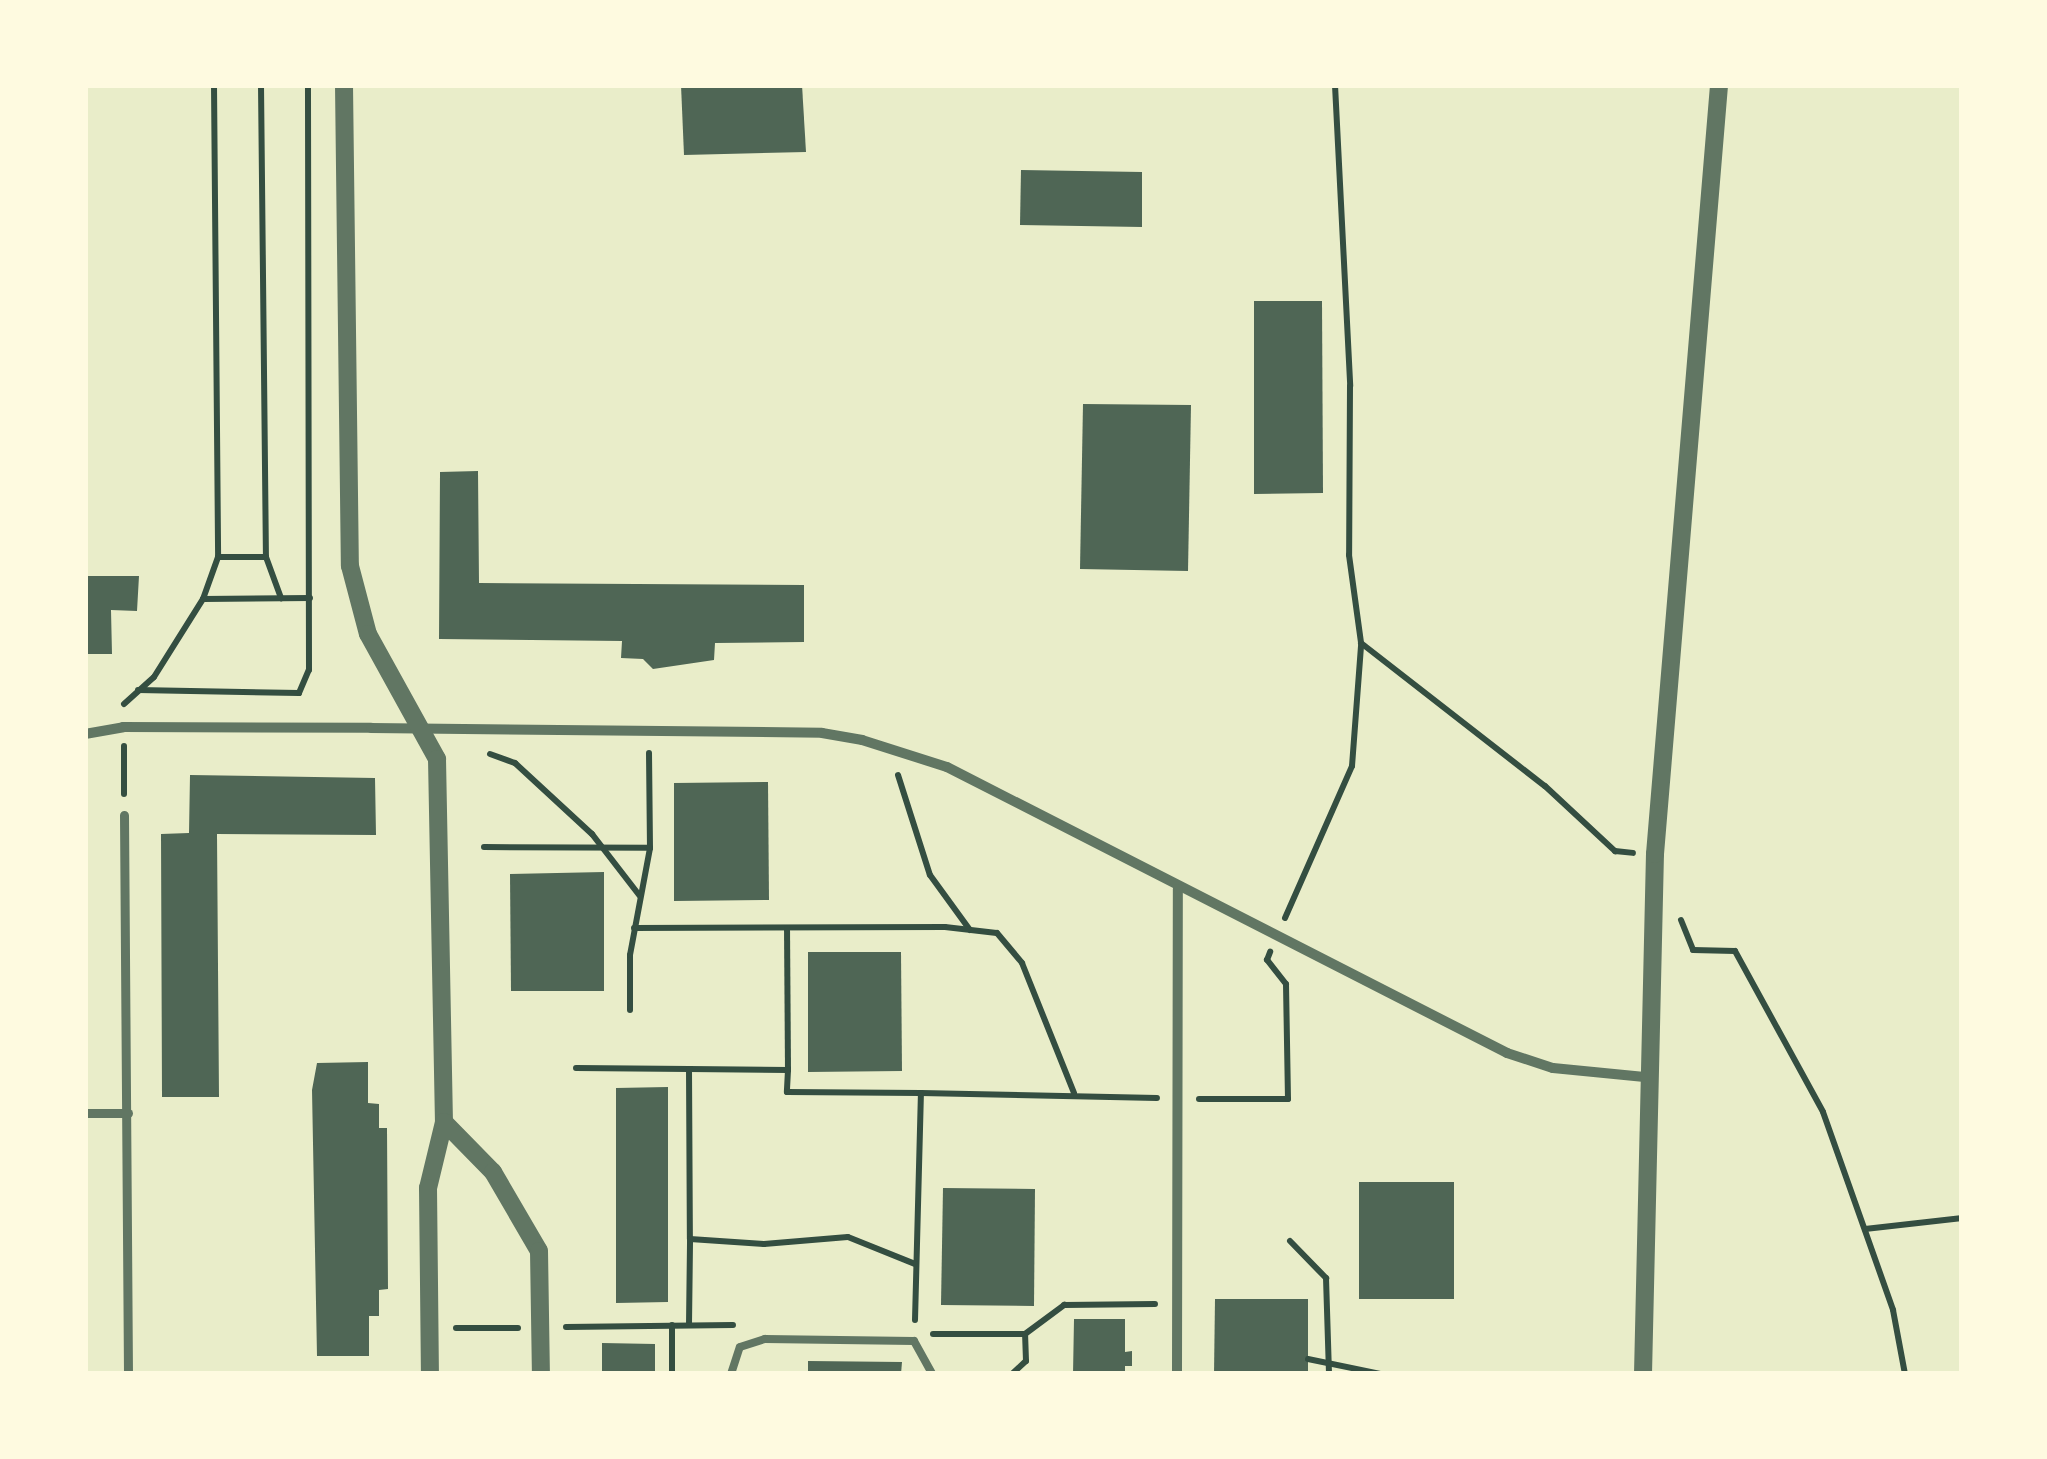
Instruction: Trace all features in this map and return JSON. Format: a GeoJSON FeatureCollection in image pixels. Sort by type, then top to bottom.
{"type":"FeatureCollection","features":[{"type":"Feature","properties":{"kind":"street"},"geometry":{"type":"LineString","coordinates":[[344,85],[350,566],[368,634],[427,731],[437,759],[444,1122],[428,1188],[430,1374]]}},
{"type":"Feature","properties":{"kind":"street"},"geometry":{"type":"LineString","coordinates":[[1643,1374],[1645,1077],[1655,854],[1719,85]]}},
{"type":"Feature","properties":{"kind":"street"},"geometry":{"type":"LineString","coordinates":[[85,734],[123,728],[822,734],[900,748],[1506,1054],[1553,1068],[1645,1077]]}},
{"type":"Feature","properties":{"kind":"street"},"geometry":{"type":"LineString","coordinates":[[124,815],[128,1374]]}},
{"type":"Feature","properties":{"kind":"street"},"geometry":{"type":"LineString","coordinates":[[1177,1374],[1173,1098],[1178,889]]}},
{"type":"Feature","properties":{"kind":"street"},"geometry":{"type":"LineString","coordinates":[[85,1113],[128,1112]]}},
{"type":"Feature","properties":{"kind":"street"},"geometry":{"type":"LineString","coordinates":[[444,1122],[493,1172],[539,1251],[541,1374]]}},
{"type":"Feature","properties":{"kind":"lane"},"geometry":{"type":"LineString","coordinates":[[731,1374],[740,1346],[765,1338],[914,1342],[932,1374]]}},
{"type":"Feature","properties":{"kind":"path"},"geometry":{"type":"LineString","coordinates":[[123,728],[124,702],[138,690],[203,599],[218,557],[214,85]]}},
{"type":"Feature","properties":{"kind":"path"},"geometry":{"type":"LineString","coordinates":[[261,85],[266,557],[282,598]]}},
{"type":"Feature","properties":{"kind":"path"},"geometry":{"type":"LineString","coordinates":[[138,690],[299,693],[309,670],[308,85]]}},
{"type":"Feature","properties":{"kind":"path"},"geometry":{"type":"LineString","coordinates":[[787,928],[787,1092],[1288,1098],[1286,984],[1267,960],[1352,766],[1361,643],[1349,555],[1350,386],[1334,85]]}},
{"type":"Feature","properties":{"kind":"path"},"geometry":{"type":"LineString","coordinates":[[218,557],[266,557]]}},
{"type":"Feature","properties":{"kind":"path"},"geometry":{"type":"LineString","coordinates":[[203,599],[310,598]]}},
{"type":"Feature","properties":{"kind":"path"},"geometry":{"type":"LineString","coordinates":[[1361,643],[1545,786],[1615,851],[1655,854]]}},
{"type":"Feature","properties":{"kind":"path"},"geometry":{"type":"LineString","coordinates":[[630,1010],[634,928],[650,848],[648,732]]}},
{"type":"Feature","properties":{"kind":"path"},"geometry":{"type":"LineString","coordinates":[[900,748],[896,768],[904,802],[930,874],[970,930]]}},
{"type":"Feature","properties":{"kind":"path"},"geometry":{"type":"LineString","coordinates":[[488,754],[515,763],[602,847],[640,896]]}},
{"type":"Feature","properties":{"kind":"path"},"geometry":{"type":"LineString","coordinates":[[484,846],[650,848]]}},
{"type":"Feature","properties":{"kind":"path"},"geometry":{"type":"LineString","coordinates":[[1674,902],[1693,950],[1735,951],[1823,1112],[1893,1310],[1905,1374]]}},
{"type":"Feature","properties":{"kind":"path"},"geometry":{"type":"LineString","coordinates":[[634,928],[997,933],[1022,963],[1074,1094]]}},
{"type":"Feature","properties":{"kind":"path"},"geometry":{"type":"LineString","coordinates":[[576,1068],[788,1070]]}},
{"type":"Feature","properties":{"kind":"path"},"geometry":{"type":"LineString","coordinates":[[689,1069],[689,1324]]}},
{"type":"Feature","properties":{"kind":"path"},"geometry":{"type":"LineString","coordinates":[[915,1324],[921,1094]]}},
{"type":"Feature","properties":{"kind":"path"},"geometry":{"type":"LineString","coordinates":[[1864,1229],[1962,1218]]}},
{"type":"Feature","properties":{"kind":"path"},"geometry":{"type":"LineString","coordinates":[[690,1239],[764,1244],[848,1237],[915,1264]]}},
{"type":"Feature","properties":{"kind":"path"},"geometry":{"type":"LineString","coordinates":[[1290,1241],[1326,1278],[1329,1374]]}},
{"type":"Feature","properties":{"kind":"path"},"geometry":{"type":"LineString","coordinates":[[672,1325],[672,1374]]}},
{"type":"Feature","properties":{"kind":"path"},"geometry":{"type":"LineString","coordinates":[[1012,1374],[1026,1361],[1025,1334]]}},
{"type":"Feature","properties":{"kind":"path"},"geometry":{"type":"LineString","coordinates":[[1308,1359],[1328,1359],[1381,1374]]}},
{"type":"Feature","properties":{"kind":"building"},"geometry":{"type":"Polygon","coordinates":[[[681,85],[802,85],[806,152],[684,155],[681,85]]]}},
{"type":"Feature","properties":{"kind":"building"},"geometry":{"type":"Polygon","coordinates":[[[1021,170],[1142,172],[1142,227],[1020,225],[1021,170]]]}},
{"type":"Feature","properties":{"kind":"building"},"geometry":{"type":"Polygon","coordinates":[[[1254,301],[1322,301],[1323,493],[1254,494],[1254,301]]]}},
{"type":"Feature","properties":{"kind":"building"},"geometry":{"type":"Polygon","coordinates":[[[1083,404],[1191,405],[1188,571],[1080,569],[1083,404]]]}},
{"type":"Feature","properties":{"kind":"building"},"geometry":{"type":"Polygon","coordinates":[[[478,471],[479,583],[804,585],[804,642],[715,643],[714,660],[653,669],[643,659],[621,658],[622,641],[439,639],[440,472],[478,471]]]}},
{"type":"Feature","properties":{"kind":"building"},"geometry":{"type":"Polygon","coordinates":[[[85,576],[139,576],[137,611],[111,610],[112,654],[85,654],[85,576]]]}},
{"type":"Feature","properties":{"kind":"building"},"geometry":{"type":"Polygon","coordinates":[[[190,775],[375,778],[376,835],[217,834],[219,1097],[162,1097],[161,834],[189,833],[190,775]]]}},
{"type":"Feature","properties":{"kind":"building"},"geometry":{"type":"Polygon","coordinates":[[[768,782],[769,900],[674,901],[674,783],[768,782]]]}},
{"type":"Feature","properties":{"kind":"building"},"geometry":{"type":"Polygon","coordinates":[[[604,872],[604,991],[511,991],[510,874],[604,872]]]}},
{"type":"Feature","properties":{"kind":"building"},"geometry":{"type":"Polygon","coordinates":[[[808,952],[901,952],[902,1071],[808,1072],[808,952]]]}},
{"type":"Feature","properties":{"kind":"building"},"geometry":{"type":"Polygon","coordinates":[[[368,1062],[368,1103],[379,1104],[379,1128],[387,1128],[388,1289],[379,1290],[379,1316],[369,1316],[369,1356],[317,1356],[312,1090],[317,1063],[368,1062]]]}},
{"type":"Feature","properties":{"kind":"building"},"geometry":{"type":"Polygon","coordinates":[[[668,1087],[668,1302],[616,1303],[616,1088],[668,1087]]]}},
{"type":"Feature","properties":{"kind":"building"},"geometry":{"type":"Polygon","coordinates":[[[1359,1182],[1454,1182],[1454,1299],[1359,1299],[1359,1182]]]}},
{"type":"Feature","properties":{"kind":"building"},"geometry":{"type":"Polygon","coordinates":[[[943,1188],[1035,1189],[1034,1306],[941,1305],[943,1188]]]}},
{"type":"Feature","properties":{"kind":"building"},"geometry":{"type":"Polygon","coordinates":[[[1215,1299],[1308,1299],[1308,1374],[1214,1374],[1215,1299]]]}},
{"type":"Feature","properties":{"kind":"building"},"geometry":{"type":"Polygon","coordinates":[[[1074,1319],[1125,1319],[1125,1352],[1132,1351],[1132,1366],[1125,1366],[1125,1374],[1073,1374],[1074,1319]]]}},
{"type":"Feature","properties":{"kind":"building"},"geometry":{"type":"Polygon","coordinates":[[[602,1343],[655,1344],[655,1374],[602,1374],[602,1343]]]}},
{"type":"Feature","properties":{"kind":"building"},"geometry":{"type":"Polygon","coordinates":[[[808,1361],[902,1362],[901,1374],[808,1374],[808,1361]]]}}]}
